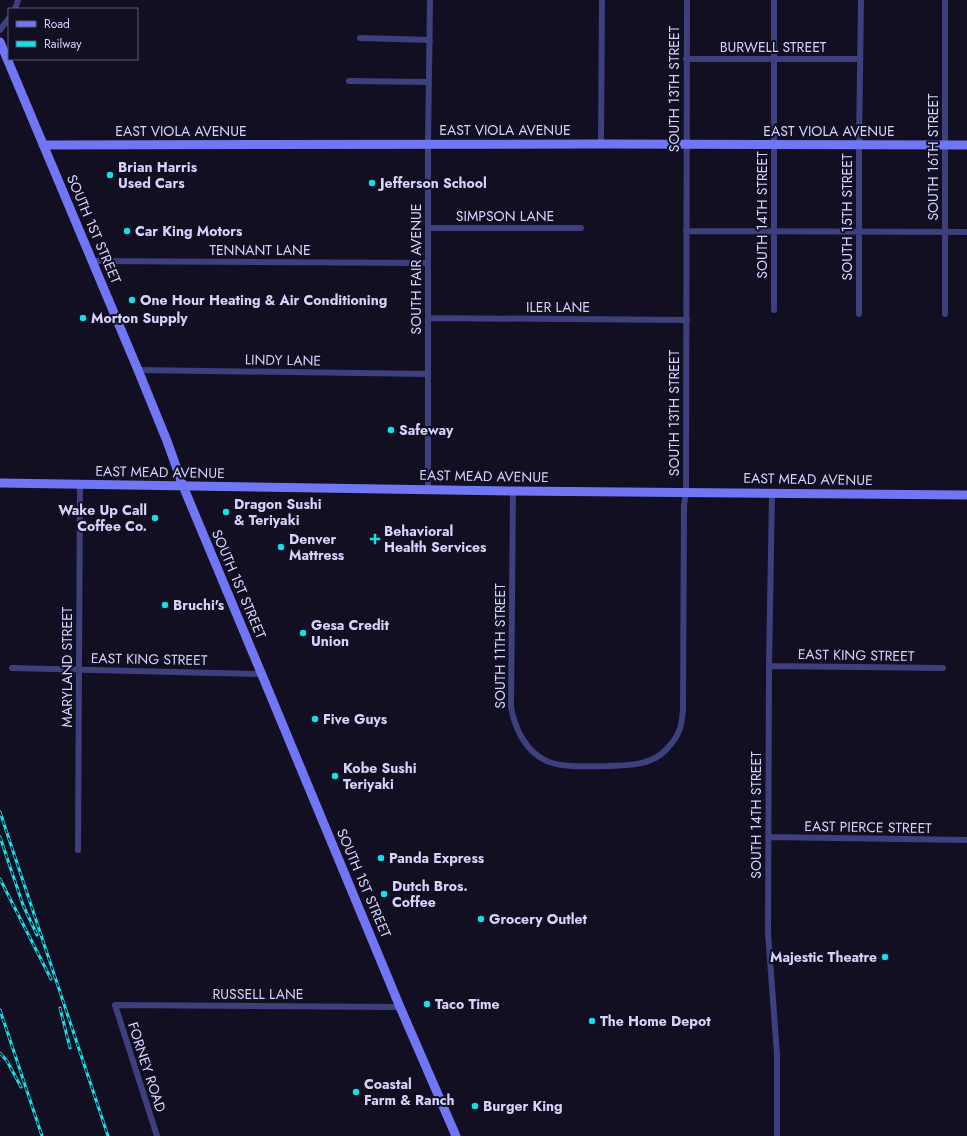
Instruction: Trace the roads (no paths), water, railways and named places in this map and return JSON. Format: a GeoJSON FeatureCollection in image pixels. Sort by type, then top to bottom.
{"type":"FeatureCollection","features":[{"type":"Feature","properties":{"kind":"street","name":"SOUTH FAIR AVENUE"},"geometry":{"type":"LineString","coordinates":[[428,489],[428,144],[430,0]]}},
{"type":"Feature","properties":{"kind":"street"},"geometry":{"type":"LineString","coordinates":[[601,144],[602,0]]}},
{"type":"Feature","properties":{"kind":"street","name":"SOUTH 13TH STREET"},"geometry":{"type":"LineString","coordinates":[[598,766],[632,765],[650,760],[659,755],[665,750],[679,732],[683,710],[687,320],[687,0]]}},
{"type":"Feature","properties":{"kind":"street","name":"SOUTH 14TH STREET"},"geometry":{"type":"LineString","coordinates":[[774,0],[774,310]]}},
{"type":"Feature","properties":{"kind":"street","name":"SOUTH 15TH STREET"},"geometry":{"type":"LineString","coordinates":[[859,314],[861,0]]}},
{"type":"Feature","properties":{"kind":"street","name":"SOUTH 16TH STREET"},"geometry":{"type":"LineString","coordinates":[[945,0],[945,314]]}},
{"type":"Feature","properties":{"kind":"street"},"geometry":{"type":"LineString","coordinates":[[0,30],[8,19]]}},
{"type":"Feature","properties":{"kind":"street"},"geometry":{"type":"LineString","coordinates":[[360,38],[430,40]]}},
{"type":"Feature","properties":{"kind":"street","name":"SOUTH 1ST STREET"},"geometry":{"type":"LineString","coordinates":[[0,42],[138,370],[167,441],[183,486],[261,674],[400,1007],[456,1136]]}},
{"type":"Feature","properties":{"kind":"street","name":"BURWELL STREET"},"geometry":{"type":"LineString","coordinates":[[686,59],[860,59]]}},
{"type":"Feature","properties":{"kind":"street"},"geometry":{"type":"LineString","coordinates":[[349,81],[429,82]]}},
{"type":"Feature","properties":{"kind":"street","name":"EAST VIOLA AVENUE"},"geometry":{"type":"LineString","coordinates":[[43,145],[967,145]]}},
{"type":"Feature","properties":{"kind":"street","name":"SIMPSON LANE"},"geometry":{"type":"LineString","coordinates":[[428,228],[581,228]]}},
{"type":"Feature","properties":{"kind":"street"},"geometry":{"type":"LineString","coordinates":[[686,231],[967,232]]}},
{"type":"Feature","properties":{"kind":"street","name":"TENNANT LANE"},"geometry":{"type":"LineString","coordinates":[[92,261],[428,262]]}},
{"type":"Feature","properties":{"kind":"street","name":"ILER LANE"},"geometry":{"type":"LineString","coordinates":[[428,318],[687,320]]}},
{"type":"Feature","properties":{"kind":"street","name":"LINDY LANE"},"geometry":{"type":"LineString","coordinates":[[138,370],[428,374]]}},
{"type":"Feature","properties":{"kind":"street","name":"EAST MEAD AVENUE"},"geometry":{"type":"LineString","coordinates":[[0,483],[513,491],[967,495]]}},
{"type":"Feature","properties":{"kind":"street","name":"MARYLAND STREET"},"geometry":{"type":"LineString","coordinates":[[78,850],[80,484]]}},
{"type":"Feature","properties":{"kind":"street","name":"SOUTH 11TH STREET"},"geometry":{"type":"LineString","coordinates":[[513,491],[511,695],[513,719],[525,742],[537,755],[549,762],[562,765],[598,766]]}},
{"type":"Feature","properties":{"kind":"street","name":"SOUTH 14TH STREET"},"geometry":{"type":"LineString","coordinates":[[772,493],[769,666],[768,933],[777,1054],[777,1136]]}},
{"type":"Feature","properties":{"kind":"street","name":"EAST KING STREET"},"geometry":{"type":"LineString","coordinates":[[769,666],[943,668]]}},
{"type":"Feature","properties":{"kind":"street","name":"EAST KING STREET"},"geometry":{"type":"LineString","coordinates":[[12,668],[261,674]]}},
{"type":"Feature","properties":{"kind":"street","name":"EAST PIERCE STREET"},"geometry":{"type":"LineString","coordinates":[[768,837],[967,840]]}},
{"type":"Feature","properties":{"kind":"street","name":"RUSSELL LANE"},"geometry":{"type":"LineString","coordinates":[[115,1005],[400,1007]]}},
{"type":"Feature","properties":{"kind":"street","name":"FORNEY ROAD"},"geometry":{"type":"LineString","coordinates":[[115,1005],[157,1136]]}},
{"type":"Feature","properties":{"kind":"railway"},"geometry":{"type":"LineString","coordinates":[[0,812],[108,1136]]}},
{"type":"Feature","properties":{"kind":"railway"},"geometry":{"type":"LineString","coordinates":[[0,837],[23,905],[37,935]]}},
{"type":"Feature","properties":{"kind":"railway"},"geometry":{"type":"LineString","coordinates":[[0,879],[51,979]]}},
{"type":"Feature","properties":{"kind":"railway"},"geometry":{"type":"LineString","coordinates":[[60,1008],[70,1048]]}},
{"type":"Feature","properties":{"kind":"railway"},"geometry":{"type":"LineString","coordinates":[[0,1010],[42,1136]]}},
{"type":"Feature","properties":{"kind":"railway"},"geometry":{"type":"LineString","coordinates":[[0,1053],[7,1061],[21,1087]]}},
{"type":"Feature","properties":{"kind":"place","name":"Brian Harris Used Cars"},"geometry":{"type":"Point","coordinates":[110,175]}},
{"type":"Feature","properties":{"kind":"place","name":"Jefferson School"},"geometry":{"type":"Point","coordinates":[372,183]}},
{"type":"Feature","properties":{"kind":"place","name":"Car King Motors"},"geometry":{"type":"Point","coordinates":[127,231]}},
{"type":"Feature","properties":{"kind":"place","name":"One Hour Heating & Air Conditioning"},"geometry":{"type":"Point","coordinates":[132,300]}},
{"type":"Feature","properties":{"kind":"place","name":"Morton Supply"},"geometry":{"type":"Point","coordinates":[83,318]}},
{"type":"Feature","properties":{"kind":"place","name":"Safeway"},"geometry":{"type":"Point","coordinates":[391,430]}},
{"type":"Feature","properties":{"kind":"place","name":"Dragon Sushi & Teriyaki"},"geometry":{"type":"Point","coordinates":[226,512]}},
{"type":"Feature","properties":{"kind":"place","name":"Wake Up Call Coffee Co."},"geometry":{"type":"Point","coordinates":[155,518]}},
{"type":"Feature","properties":{"kind":"place","name":"Behavioral Health Services"},"geometry":{"type":"Point","coordinates":[375,539]}},
{"type":"Feature","properties":{"kind":"place","name":"Denver Mattress"},"geometry":{"type":"Point","coordinates":[281,547]}},
{"type":"Feature","properties":{"kind":"place","name":"Bruchi's"},"geometry":{"type":"Point","coordinates":[165,605]}},
{"type":"Feature","properties":{"kind":"place","name":"Gesa Credit Union"},"geometry":{"type":"Point","coordinates":[303,633]}},
{"type":"Feature","properties":{"kind":"place","name":"Five Guys"},"geometry":{"type":"Point","coordinates":[315,719]}},
{"type":"Feature","properties":{"kind":"place","name":"Kobe Sushi Teriyaki"},"geometry":{"type":"Point","coordinates":[335,776]}},
{"type":"Feature","properties":{"kind":"place","name":"Panda Express"},"geometry":{"type":"Point","coordinates":[381,858]}},
{"type":"Feature","properties":{"kind":"place","name":"Dutch Bros. Coffee"},"geometry":{"type":"Point","coordinates":[384,894]}},
{"type":"Feature","properties":{"kind":"place","name":"Grocery Outlet"},"geometry":{"type":"Point","coordinates":[481,919]}},
{"type":"Feature","properties":{"kind":"place","name":"Majestic Theatre"},"geometry":{"type":"Point","coordinates":[885,957]}},
{"type":"Feature","properties":{"kind":"place","name":"Taco Time"},"geometry":{"type":"Point","coordinates":[427,1004]}},
{"type":"Feature","properties":{"kind":"place","name":"The Home Depot"},"geometry":{"type":"Point","coordinates":[592,1021]}},
{"type":"Feature","properties":{"kind":"place","name":"Coastal Farm & Ranch"},"geometry":{"type":"Point","coordinates":[356,1092]}},
{"type":"Feature","properties":{"kind":"place","name":"Burger King"},"geometry":{"type":"Point","coordinates":[475,1106]}}]}
